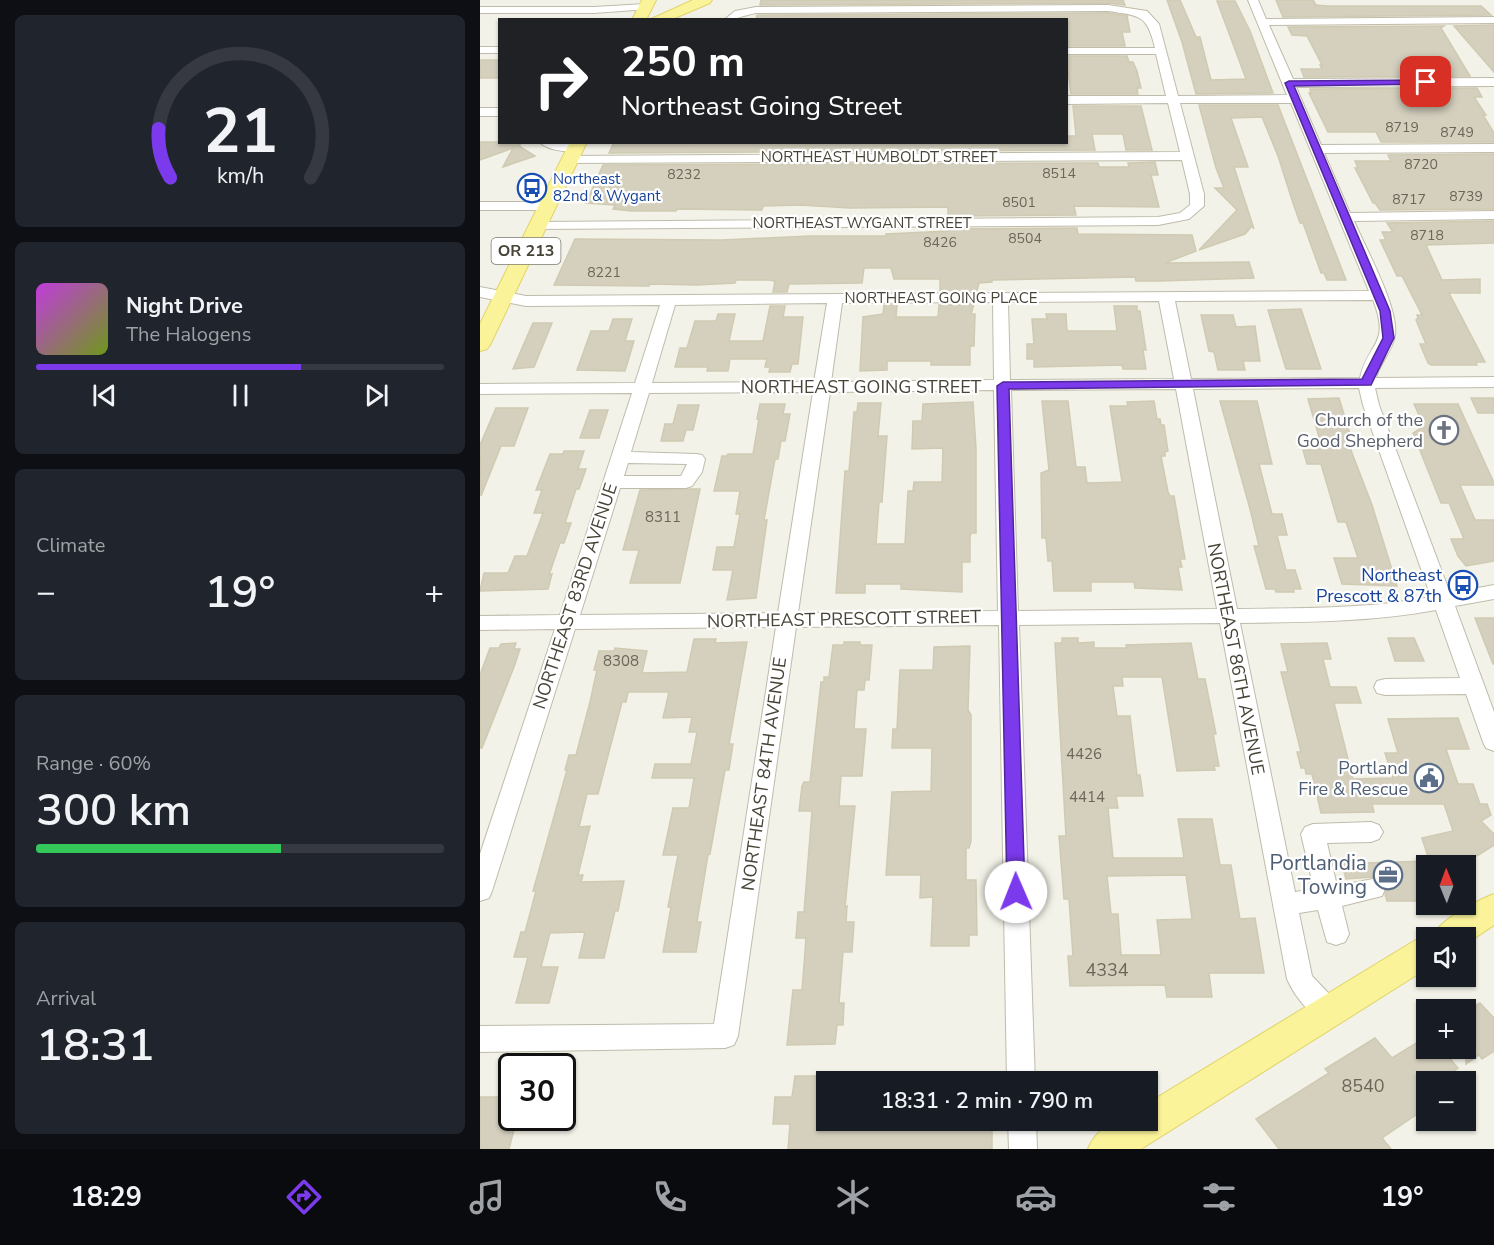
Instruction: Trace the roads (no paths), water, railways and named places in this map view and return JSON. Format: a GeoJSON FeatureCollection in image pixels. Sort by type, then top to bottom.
{"type":"FeatureCollection","features":[{"type":"Feature","properties":{"kind":"main road"},"geometry":{"type":"LineString","coordinates":[[661,18],[705,0]]}},
{"type":"Feature","properties":{"kind":"main road"},"geometry":{"type":"LineString","coordinates":[[680,18],[721,0]]}},
{"type":"Feature","properties":{"kind":"main road","name":"OR 213"},"geometry":{"type":"LineString","coordinates":[[480,345],[576,149]]}},
{"type":"Feature","properties":{"kind":"main road"},"geometry":{"type":"LineString","coordinates":[[1465,927],[1494,908]]}},
{"type":"Feature","properties":{"kind":"main road"},"geometry":{"type":"LineString","coordinates":[[1107,1149],[1416,957]]}},
{"type":"Feature","properties":{"kind":"street"},"geometry":{"type":"LineString","coordinates":[[1253,0],[1318,149],[1388,322],[1388,338],[1373,365],[1367,383],[1374,416],[1494,742]]}},
{"type":"Feature","properties":{"kind":"street"},"geometry":{"type":"LineString","coordinates":[[732,18],[739,13],[756,10],[1108,8],[1143,13],[1155,26],[1188,156]]}},
{"type":"Feature","properties":{"kind":"street"},"geometry":{"type":"LineString","coordinates":[[480,10],[591,15],[645,9]]}},
{"type":"Feature","properties":{"kind":"street"},"geometry":{"type":"LineString","coordinates":[[1263,22],[1494,20]]}},
{"type":"Feature","properties":{"kind":"street"},"geometry":{"type":"LineString","coordinates":[[480,50],[498,50]]}},
{"type":"Feature","properties":{"kind":"street"},"geometry":{"type":"LineString","coordinates":[[1068,51],[1161,51]]}},
{"type":"Feature","properties":{"kind":"street"},"geometry":{"type":"LineString","coordinates":[[1289,83],[1494,82]]}},
{"type":"Feature","properties":{"kind":"street"},"geometry":{"type":"LineString","coordinates":[[1068,100],[1296,99]]}},
{"type":"Feature","properties":{"kind":"street"},"geometry":{"type":"LineString","coordinates":[[480,112],[498,112]]}},
{"type":"Feature","properties":{"kind":"street","name":"NORTHEAST HUMBOLDT STREET"},"geometry":{"type":"LineString","coordinates":[[549,144],[576,149],[1188,156]]}},
{"type":"Feature","properties":{"kind":"street"},"geometry":{"type":"LineString","coordinates":[[1318,149],[1494,148]]}},
{"type":"Feature","properties":{"kind":"street","name":"NORTHEAST WYGANT STREET"},"geometry":{"type":"LineString","coordinates":[[538,226],[1158,221],[1184,216],[1197,206],[1197,194],[1188,156]]}},
{"type":"Feature","properties":{"kind":"street"},"geometry":{"type":"LineString","coordinates":[[480,206],[548,206]]}},
{"type":"Feature","properties":{"kind":"street"},"geometry":{"type":"LineString","coordinates":[[1346,217],[1494,215]]}},
{"type":"Feature","properties":{"kind":"street"},"geometry":{"type":"LineString","coordinates":[[480,292],[504,296]]}},
{"type":"Feature","properties":{"kind":"street","name":"NORTHEAST GOING PLACE"},"geometry":{"type":"LineString","coordinates":[[504,296],[526,301],[1379,295]]}},
{"type":"Feature","properties":{"kind":"street","name":"NORTHEAST 86TH AVENUE"},"geometry":{"type":"LineString","coordinates":[[1166,296],[1300,979],[1329,1012]]}},
{"type":"Feature","properties":{"kind":"street"},"geometry":{"type":"LineString","coordinates":[[1000,297],[1021,1071]]}},
{"type":"Feature","properties":{"kind":"street","name":"NORTHEAST 84TH AVENUE"},"geometry":{"type":"LineString","coordinates":[[480,1039],[726,1036],[835,299]]}},
{"type":"Feature","properties":{"kind":"street","name":"NORTHEAST 83RD AVENUE"},"geometry":{"type":"LineString","coordinates":[[480,891],[621,457],[669,300]]}},
{"type":"Feature","properties":{"kind":"street","name":"NORTHEAST GOING STREET"},"geometry":{"type":"LineString","coordinates":[[480,389],[1494,382]]}},
{"type":"Feature","properties":{"kind":"street"},"geometry":{"type":"LineString","coordinates":[[613,482],[686,482],[696,464],[696,459],[678,457],[621,457]]}},
{"type":"Feature","properties":{"kind":"street","name":"NORTHEAST PRESCOTT STREET"},"geometry":{"type":"LineString","coordinates":[[480,623],[1372,613],[1443,603],[1494,592]]}},
{"type":"Feature","properties":{"kind":"street"},"geometry":{"type":"LineString","coordinates":[[1385,687],[1473,686]]}},
{"type":"Feature","properties":{"kind":"street"},"geometry":{"type":"LineString","coordinates":[[1336,934],[1313,834],[1371,832]]}},
{"type":"Feature","properties":{"kind":"street"},"geometry":{"type":"LineString","coordinates":[[1285,904],[1373,888]]}},
{"type":"Feature","properties":{"kind":"street"},"geometry":{"type":"LineString","coordinates":[[1022,1131],[1023,1149]]}},
{"type":"Feature","properties":{"kind":"place","name":"Northeast 82nd & Wygant"},"geometry":{"type":"Point","coordinates":[532,188]}},
{"type":"Feature","properties":{"kind":"place","name":"Church of the Good Shepherd"},"geometry":{"type":"Point","coordinates":[1444,430]}},
{"type":"Feature","properties":{"kind":"place","name":"Northeast Prescott & 87th"},"geometry":{"type":"Point","coordinates":[1463,585]}},
{"type":"Feature","properties":{"kind":"place","name":"Portland Fire & Rescue"},"geometry":{"type":"Point","coordinates":[1429,778]}},
{"type":"Feature","properties":{"kind":"place","name":"Portlandia Towing"},"geometry":{"type":"Point","coordinates":[1388,875]}}]}
